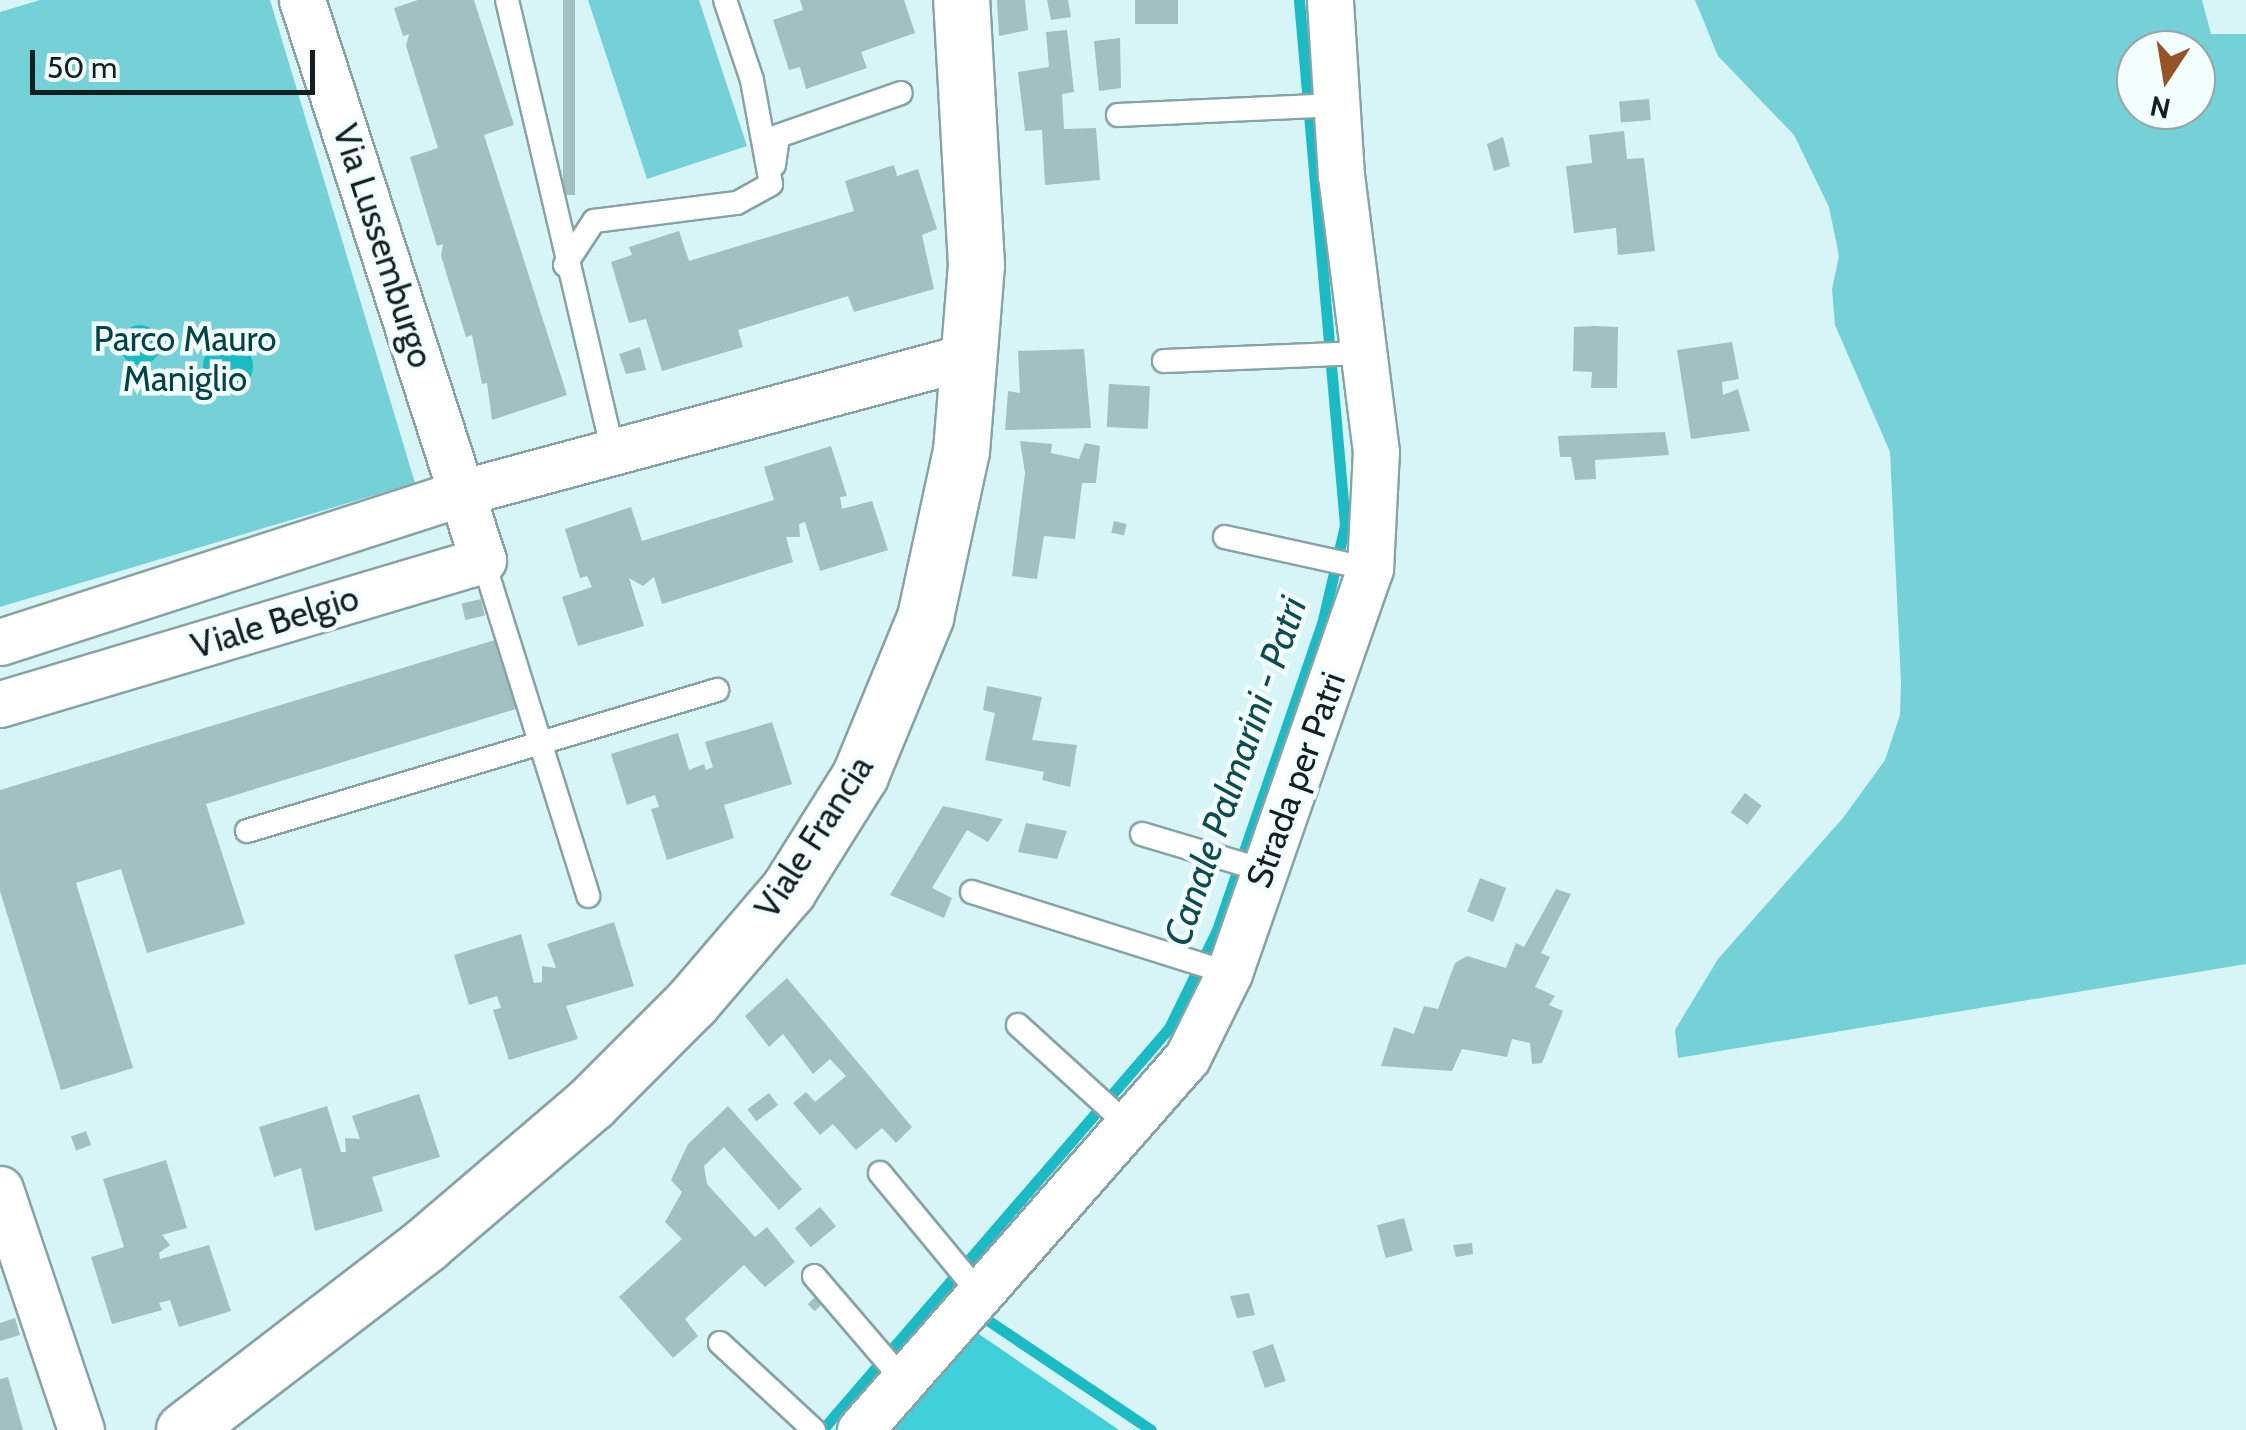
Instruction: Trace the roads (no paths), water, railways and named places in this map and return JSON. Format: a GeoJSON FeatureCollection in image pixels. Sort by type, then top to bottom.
{"type":"FeatureCollection","features":[{"type":"Feature","properties":{"kind":"street","name":"Via Lussemburgo"},"geometry":{"type":"LineString","coordinates":[[302,0],[464,492]]}},
{"type":"Feature","properties":{"kind":"street","name":"Viale Francia"},"geometry":{"type":"LineString","coordinates":[[184,1430],[426,1244],[592,1102],[692,1002],[788,890],[860,775],[925,618],[961,451],[976,266],[961,0]]}},
{"type":"Feature","properties":{"kind":"street","name":"Strada per Patri"},"geometry":{"type":"LineString","coordinates":[[860,1430],[899,1376],[1187,1058],[1224,971],[1247,866],[1363,567],[1376,452],[1357,353],[1332,104],[1330,0]]}},
{"type":"Feature","properties":{"kind":"street","name":"Viale Belgio"},"geometry":{"type":"LineString","coordinates":[[0,642],[464,492],[969,356]]}},
{"type":"Feature","properties":{"kind":"street"},"geometry":{"type":"LineString","coordinates":[[464,492],[483,560]]}},
{"type":"Feature","properties":{"kind":"street","name":"Viale Belgio"},"geometry":{"type":"LineString","coordinates":[[0,704],[483,560]]}},
{"type":"Feature","properties":{"kind":"street"},"geometry":{"type":"LineString","coordinates":[[0,1189],[82,1430]]}},
{"type":"Feature","properties":{"kind":"lane"},"geometry":{"type":"LineString","coordinates":[[507,0],[564,265],[614,452]]}},
{"type":"Feature","properties":{"kind":"lane"},"geometry":{"type":"LineString","coordinates":[[725,0],[752,80],[771,184]]}},
{"type":"Feature","properties":{"kind":"lane"},"geometry":{"type":"LineString","coordinates":[[771,184],[778,136],[901,93]]}},
{"type":"Feature","properties":{"kind":"lane"},"geometry":{"type":"LineString","coordinates":[[1118,116],[1332,104]]}},
{"type":"Feature","properties":{"kind":"lane"},"geometry":{"type":"LineString","coordinates":[[564,265],[594,221],[737,203],[771,184]]}},
{"type":"Feature","properties":{"kind":"lane"},"geometry":{"type":"LineString","coordinates":[[1164,361],[1357,353]]}},
{"type":"Feature","properties":{"kind":"lane"},"geometry":{"type":"LineString","coordinates":[[1225,537],[1363,567]]}},
{"type":"Feature","properties":{"kind":"lane"},"geometry":{"type":"LineString","coordinates":[[483,560],[588,896]]}},
{"type":"Feature","properties":{"kind":"lane"},"geometry":{"type":"LineString","coordinates":[[248,831],[539,740],[718,690]]}},
{"type":"Feature","properties":{"kind":"lane"},"geometry":{"type":"LineString","coordinates":[[1142,834],[1247,866]]}},
{"type":"Feature","properties":{"kind":"lane"},"geometry":{"type":"LineString","coordinates":[[972,892],[1224,971]]}},
{"type":"Feature","properties":{"kind":"lane"},"geometry":{"type":"LineString","coordinates":[[1018,1025],[1125,1122]]}},
{"type":"Feature","properties":{"kind":"lane"},"geometry":{"type":"LineString","coordinates":[[880,1174],[977,1290]]}},
{"type":"Feature","properties":{"kind":"lane"},"geometry":{"type":"LineString","coordinates":[[814,1276],[870,1347],[899,1376]]}},
{"type":"Feature","properties":{"kind":"lane"},"geometry":{"type":"LineString","coordinates":[[720,1344],[806,1422]]}},
{"type":"Feature","properties":{"kind":"waterway","name":"Canale Palmarini - Patri"},"geometry":{"type":"LineString","coordinates":[[822,1430],[1169,1028],[1217,930],[1322,624],[1345,525],[1299,0]]}},
{"type":"Feature","properties":{"kind":"waterway"},"geometry":{"type":"LineString","coordinates":[[989,1321],[1151,1430]]}},
{"type":"Feature","properties":{"kind":"park label","name":"Parco Mauro Maniglio"},"geometry":{"type":"Point","coordinates":[185,359]}}]}
